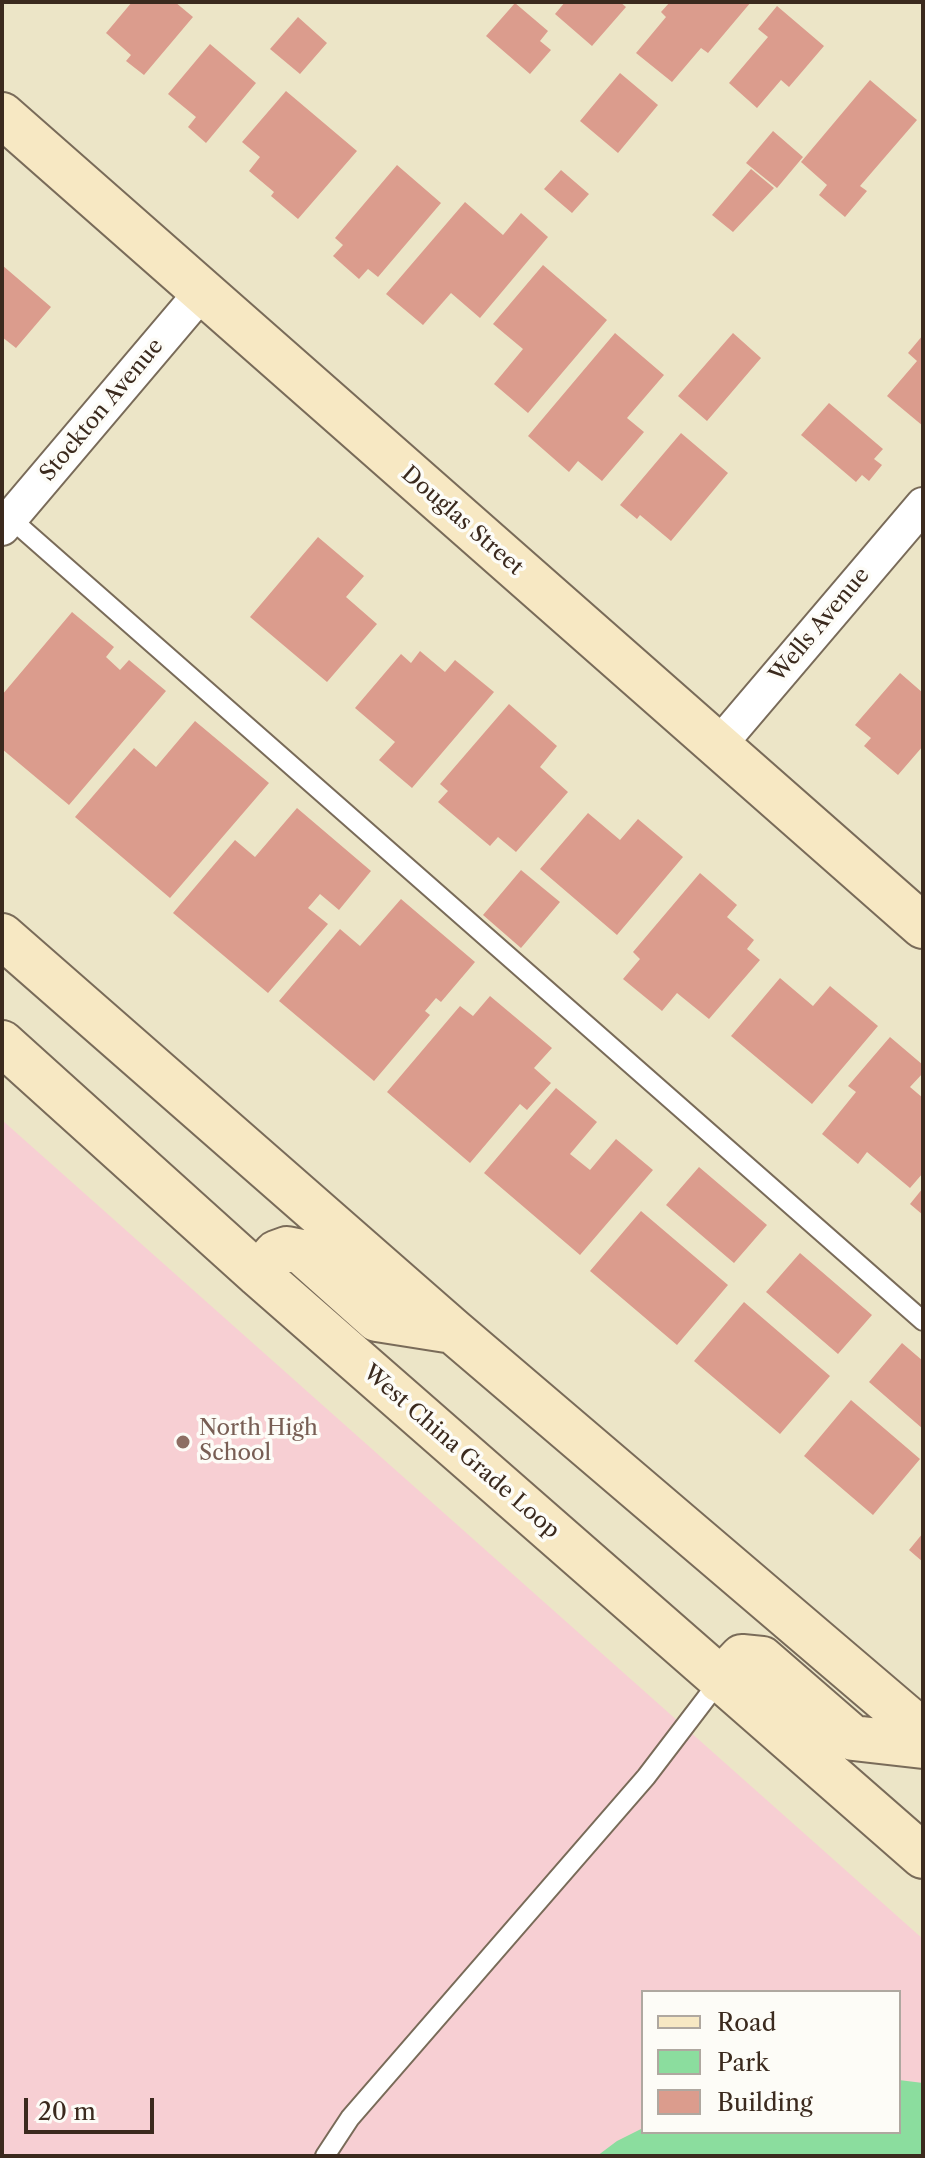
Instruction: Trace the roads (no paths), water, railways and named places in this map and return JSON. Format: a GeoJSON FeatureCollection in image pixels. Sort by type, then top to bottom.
{"type":"FeatureCollection","features":[{"type":"Feature","properties":{"kind":"main road","name":"Douglas Street"},"geometry":{"type":"LineString","coordinates":[[2,115],[923,926]]}},
{"type":"Feature","properties":{"kind":"main road"},"geometry":{"type":"LineString","coordinates":[[2,936],[453,1331],[923,1732]]}},
{"type":"Feature","properties":{"kind":"main road","name":"West China Grade Loop"},"geometry":{"type":"LineString","coordinates":[[2,1043],[258,1274],[923,1856]]}},
{"type":"Feature","properties":{"kind":"main road"},"geometry":{"type":"LineString","coordinates":[[258,1274],[276,1253],[287,1249],[302,1252],[377,1319],[453,1331]]}},
{"type":"Feature","properties":{"kind":"main road"},"geometry":{"type":"LineString","coordinates":[[720,1680],[742,1657],[762,1659],[853,1738],[923,1746]]}},
{"type":"Feature","properties":{"kind":"street","name":"Stockton Avenue"},"geometry":{"type":"LineString","coordinates":[[6,523],[202,292]]}},
{"type":"Feature","properties":{"kind":"street","name":"Wells Avenue"},"geometry":{"type":"LineString","coordinates":[[718,746],[923,505]]}},
{"type":"Feature","properties":{"kind":"lane"},"geometry":{"type":"LineString","coordinates":[[6,523],[923,1321]]}},
{"type":"Feature","properties":{"kind":"lane"},"geometry":{"type":"LineString","coordinates":[[325,2156],[350,2118],[646,1777],[720,1680]]}},
{"type":"Feature","properties":{"kind":"place","name":"North High School"},"geometry":{"type":"Point","coordinates":[183,1442]}}]}
